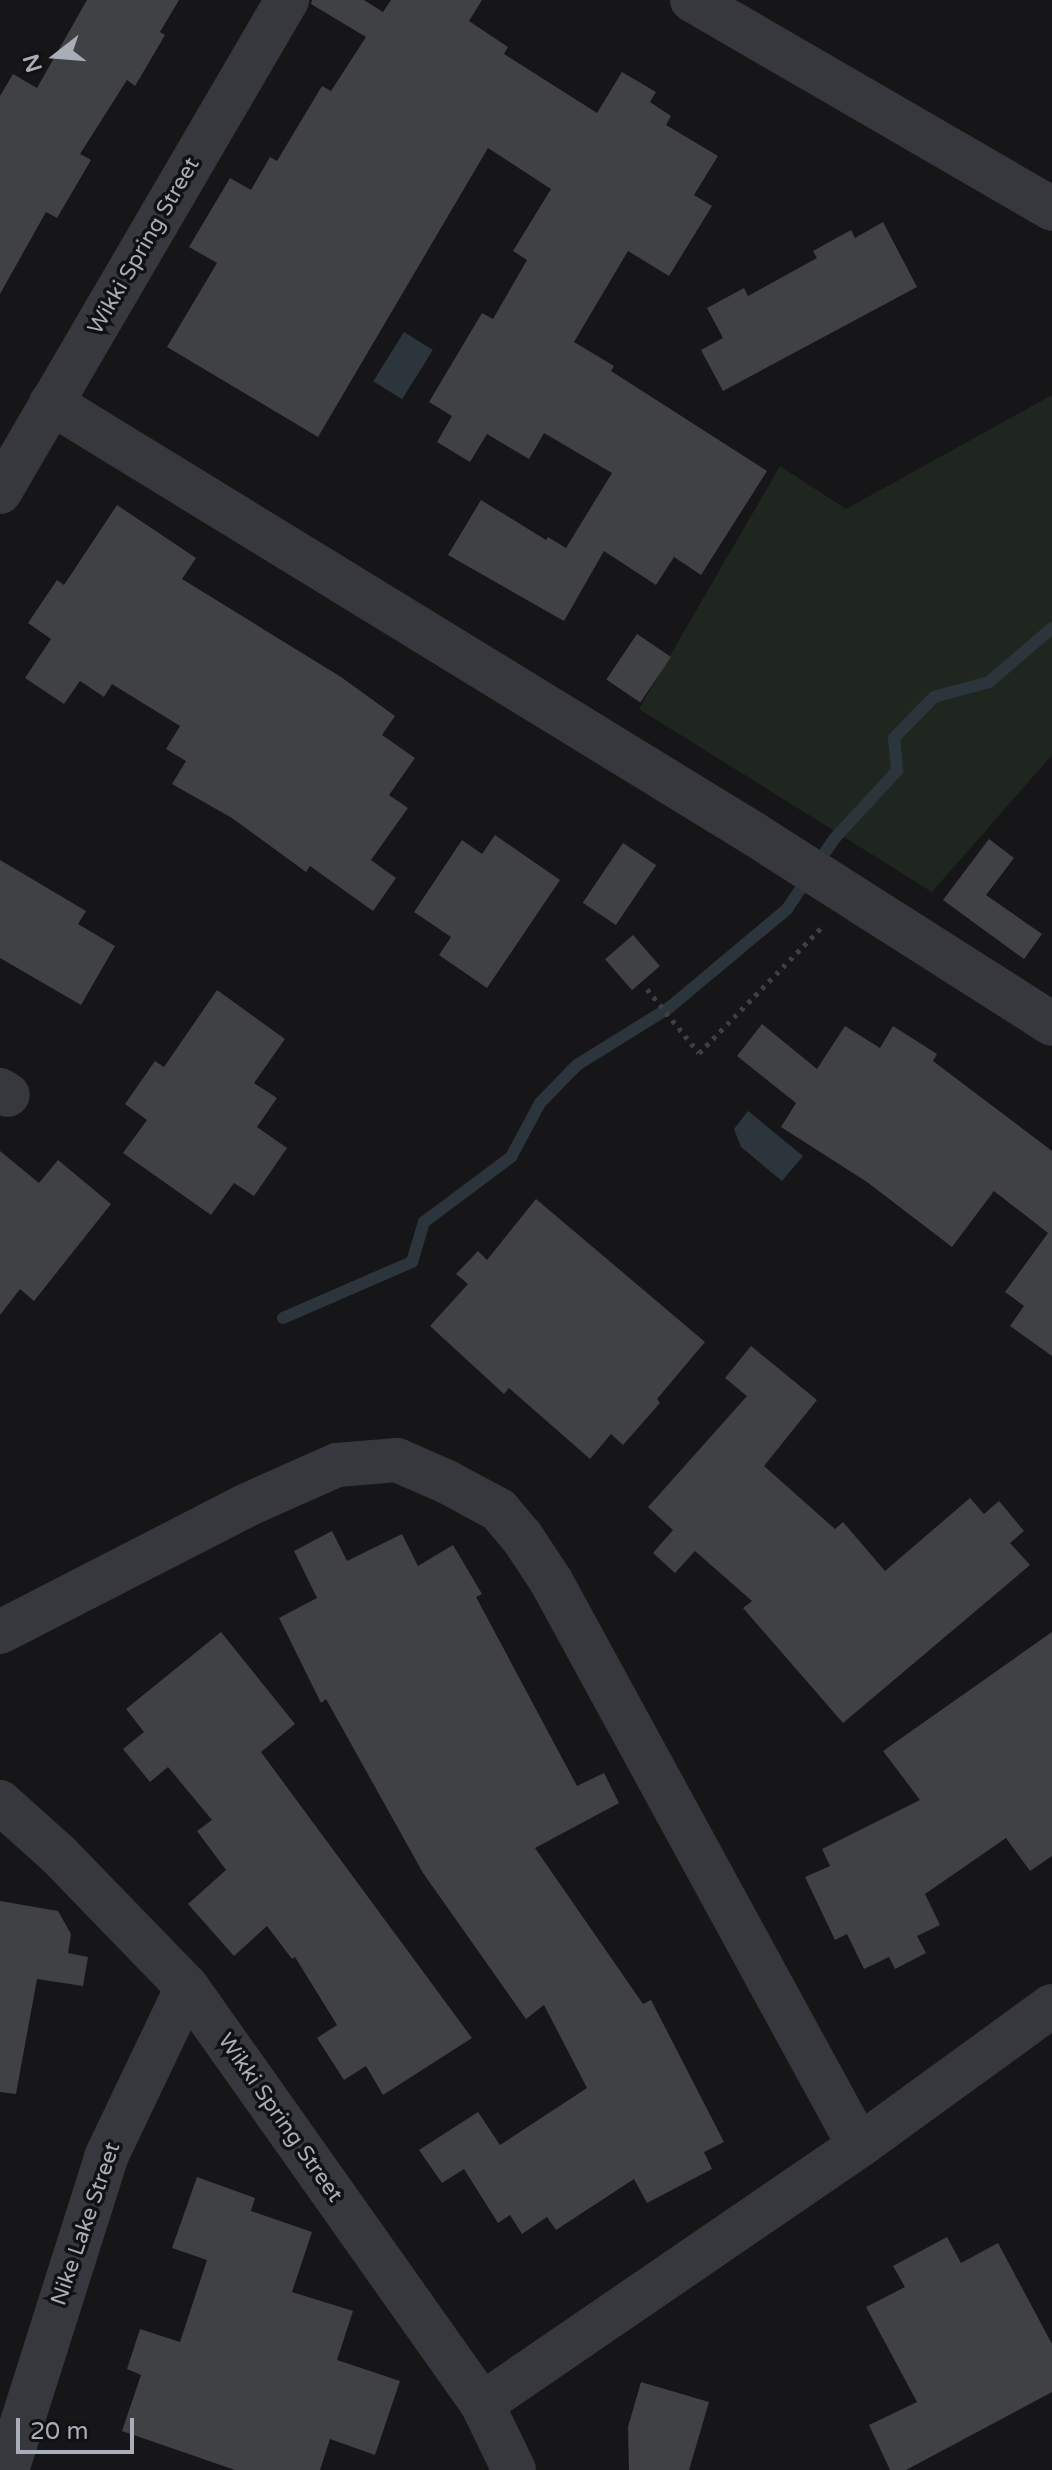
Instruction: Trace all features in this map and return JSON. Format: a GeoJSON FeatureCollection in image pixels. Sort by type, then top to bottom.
{"type":"FeatureCollection","features":[{"type":"Feature","properties":{"kind":"street","name":"Wikki Spring Street"},"geometry":{"type":"LineString","coordinates":[[0,492],[287,0]]}},
{"type":"Feature","properties":{"kind":"street"},"geometry":{"type":"LineString","coordinates":[[692,0],[1052,209]]}},
{"type":"Feature","properties":{"kind":"street"},"geometry":{"type":"LineString","coordinates":[[51,403],[754,834],[1052,1024]]}},
{"type":"Feature","properties":{"kind":"street"},"geometry":{"type":"LineString","coordinates":[[0,1632],[247,1505],[337,1465],[397,1460],[499,1510],[522,1537],[551,1581],[859,2146]]}},
{"type":"Feature","properties":{"kind":"street","name":"Wikki Spring Street"},"geometry":{"type":"LineString","coordinates":[[0,1802],[58,1854],[187,1987],[482,2404],[514,2470]]}},
{"type":"Feature","properties":{"kind":"street","name":"Nike Lake Street"},"geometry":{"type":"LineString","coordinates":[[7,2470],[10,2422],[106,2157],[187,1987]]}},
{"type":"Feature","properties":{"kind":"street"},"geometry":{"type":"LineString","coordinates":[[482,2404],[859,2146],[1052,2006]]}},
{"type":"Feature","properties":{"kind":"path"},"geometry":{"type":"LineString","coordinates":[[647,989],[699,1053],[861,902]]}},
{"type":"Feature","properties":{"kind":"shaded area"},"geometry":{"type":"Polygon","coordinates":[[[404,332],[433,350],[402,399],[373,381],[404,332]]]}},
{"type":"Feature","properties":{"kind":"shaded area"},"geometry":{"type":"Polygon","coordinates":[[[1052,395],[1052,755],[932,892],[639,709],[780,466],[846,509],[1052,395]]]}},
{"type":"Feature","properties":{"kind":"shaded area"},"geometry":{"type":"Polygon","coordinates":[[[748,1111],[803,1156],[782,1181],[741,1147],[734,1129],[748,1111]]]}},
{"type":"Feature","properties":{"kind":"building"},"geometry":{"type":"Polygon","coordinates":[[[87,0],[179,0],[160,32],[165,35],[135,86],[127,80],[80,154],[91,160],[57,218],[46,212],[0,294],[0,96],[13,74],[37,88],[87,0]]]}},
{"type":"Feature","properties":{"kind":"building"},"geometry":{"type":"Polygon","coordinates":[[[312,0],[364,0],[383,12],[391,0],[482,0],[469,21],[508,47],[504,54],[597,113],[622,72],[656,92],[650,102],[671,116],[666,125],[718,156],[694,195],[712,206],[669,276],[628,251],[574,342],[614,366],[611,371],[767,471],[701,575],[674,557],[656,585],[604,551],[564,621],[448,555],[481,500],[546,540],[548,537],[566,548],[612,473],[544,433],[529,459],[487,434],[470,462],[437,442],[452,416],[429,402],[482,313],[493,319],[527,260],[513,251],[551,189],[488,148],[318,437],[167,347],[217,263],[189,247],[230,178],[251,190],[270,157],[277,161],[322,86],[331,91],[366,37],[311,4],[312,0]]]}},
{"type":"Feature","properties":{"kind":"building"},"geometry":{"type":"Polygon","coordinates":[[[883,222],[917,287],[723,391],[701,350],[723,338],[707,308],[744,288],[748,296],[817,258],[813,251],[851,230],[855,238],[883,222]]]}},
{"type":"Feature","properties":{"kind":"building"},"geometry":{"type":"Polygon","coordinates":[[[117,505],[196,558],[182,579],[341,677],[395,716],[382,735],[415,758],[389,795],[408,808],[371,860],[396,878],[373,911],[310,866],[306,872],[232,818],[172,784],[186,761],[166,749],[180,726],[112,684],[104,697],[80,681],[64,704],[25,678],[51,639],[28,623],[57,580],[64,585],[117,505]]]}},
{"type":"Feature","properties":{"kind":"building"},"geometry":{"type":"Polygon","coordinates":[[[637,634],[671,657],[640,703],[606,680],[637,634]]]}},
{"type":"Feature","properties":{"kind":"building"},"geometry":{"type":"Polygon","coordinates":[[[495,835],[560,880],[487,988],[439,955],[451,937],[414,912],[462,840],[482,854],[495,835]]]}},
{"type":"Feature","properties":{"kind":"building"},"geometry":{"type":"Polygon","coordinates":[[[989,839],[1014,858],[986,895],[1042,934],[1024,959],[943,900],[989,839]]]}},
{"type":"Feature","properties":{"kind":"building"},"geometry":{"type":"Polygon","coordinates":[[[623,843],[656,865],[616,925],[583,903],[623,843]]]}},
{"type":"Feature","properties":{"kind":"building"},"geometry":{"type":"Polygon","coordinates":[[[0,860],[86,911],[78,924],[115,946],[81,1005],[0,958],[0,860]]]}},
{"type":"Feature","properties":{"kind":"building"},"geometry":{"type":"Polygon","coordinates":[[[633,935],[660,966],[632,990],[605,959],[633,935]]]}},
{"type":"Feature","properties":{"kind":"building"},"geometry":{"type":"Polygon","coordinates":[[[217,990],[285,1039],[254,1083],[277,1098],[257,1127],[287,1148],[254,1196],[234,1183],[211,1215],[123,1153],[147,1120],[125,1104],[155,1061],[164,1067],[217,990]]]}},
{"type":"Feature","properties":{"kind":"building"},"geometry":{"type":"Polygon","coordinates":[[[762,1024],[817,1069],[845,1026],[880,1048],[893,1026],[937,1054],[933,1061],[1052,1151],[1052,1356],[1010,1326],[1024,1306],[1005,1292],[1048,1233],[994,1191],[952,1247],[867,1182],[781,1127],[796,1103],[737,1056],[762,1024]]]}},
{"type":"Feature","properties":{"kind":"building"},"geometry":{"type":"Polygon","coordinates":[[[0,1151],[39,1183],[58,1160],[111,1204],[34,1301],[20,1289],[0,1315],[0,1151]]]}},
{"type":"Feature","properties":{"kind":"building"},"geometry":{"type":"Polygon","coordinates":[[[536,1199],[705,1342],[657,1399],[660,1403],[623,1445],[611,1434],[590,1459],[509,1388],[504,1394],[430,1326],[468,1284],[456,1274],[478,1251],[487,1260],[536,1199]]]}},
{"type":"Feature","properties":{"kind":"building"},"geometry":{"type":"Polygon","coordinates":[[[751,1346],[817,1400],[764,1466],[835,1529],[843,1522],[885,1571],[970,1498],[984,1514],[999,1501],[1024,1531],[1010,1543],[1030,1565],[843,1723],[743,1608],[752,1601],[695,1551],[675,1573],[653,1553],[673,1530],[648,1507],[747,1396],[725,1378],[751,1346]]]}},
{"type":"Feature","properties":{"kind":"building"},"geometry":{"type":"Polygon","coordinates":[[[332,1531],[347,1561],[402,1534],[418,1566],[453,1545],[482,1594],[476,1597],[577,1786],[604,1773],[619,1803],[535,1848],[643,2004],[651,2000],[724,2142],[704,2152],[712,2169],[647,2203],[634,2179],[556,2230],[547,2217],[522,2234],[510,2215],[498,2223],[464,2169],[442,2183],[419,2150],[478,2112],[500,2145],[587,2088],[544,2005],[526,2019],[423,1873],[326,1699],[321,1703],[279,1618],[317,1598],[294,1551],[332,1531]]]}},
{"type":"Feature","properties":{"kind":"building"},"geometry":{"type":"Polygon","coordinates":[[[221,1632],[295,1724],[261,1752],[472,2038],[383,2095],[366,2066],[344,2080],[317,2038],[337,2025],[295,1957],[292,1959],[267,1926],[234,1956],[188,1904],[226,1870],[197,1831],[212,1820],[168,1767],[150,1782],[123,1749],[144,1732],[126,1709],[221,1632]]]}},
{"type":"Feature","properties":{"kind":"building"},"geometry":{"type":"Polygon","coordinates":[[[1052,1632],[1052,1856],[1030,1871],[1006,1838],[925,1894],[940,1925],[917,1936],[926,1953],[895,1969],[889,1957],[864,1969],[847,1934],[835,1940],[805,1877],[830,1866],[822,1849],[920,1800],[883,1751],[1052,1632]]]}},
{"type":"Feature","properties":{"kind":"building"},"geometry":{"type":"Polygon","coordinates":[[[0,1901],[58,1911],[71,1934],[68,1953],[88,1957],[83,1986],[37,1979],[16,2094],[0,2092],[0,1901]]]}},
{"type":"Feature","properties":{"kind":"building"},"geometry":{"type":"Polygon","coordinates":[[[197,2177],[255,2198],[251,2211],[312,2232],[292,2292],[353,2311],[337,2360],[400,2381],[375,2455],[330,2439],[320,2470],[235,2470],[122,2431],[141,2375],[127,2369],[140,2329],[180,2342],[207,2260],[172,2248],[197,2177]]]}},
{"type":"Feature","properties":{"kind":"building"},"geometry":{"type":"Polygon","coordinates":[[[947,2237],[961,2263],[998,2243],[1052,2344],[1052,2392],[906,2470],[890,2470],[869,2425],[917,2402],[866,2307],[905,2287],[893,2266],[947,2237]]]}},
{"type":"Feature","properties":{"kind":"building"},"geometry":{"type":"Polygon","coordinates":[[[641,2382],[709,2402],[689,2470],[629,2470],[628,2427],[641,2382]]]}},
{"type":"Feature","properties":{"kind":"waterway"},"geometry":{"type":"LineString","coordinates":[[283,1318],[412,1262],[424,1222],[511,1157],[540,1103],[577,1065],[670,1007],[787,909],[834,839],[897,771],[894,738],[934,697],[989,682],[1052,628]]}}]}
